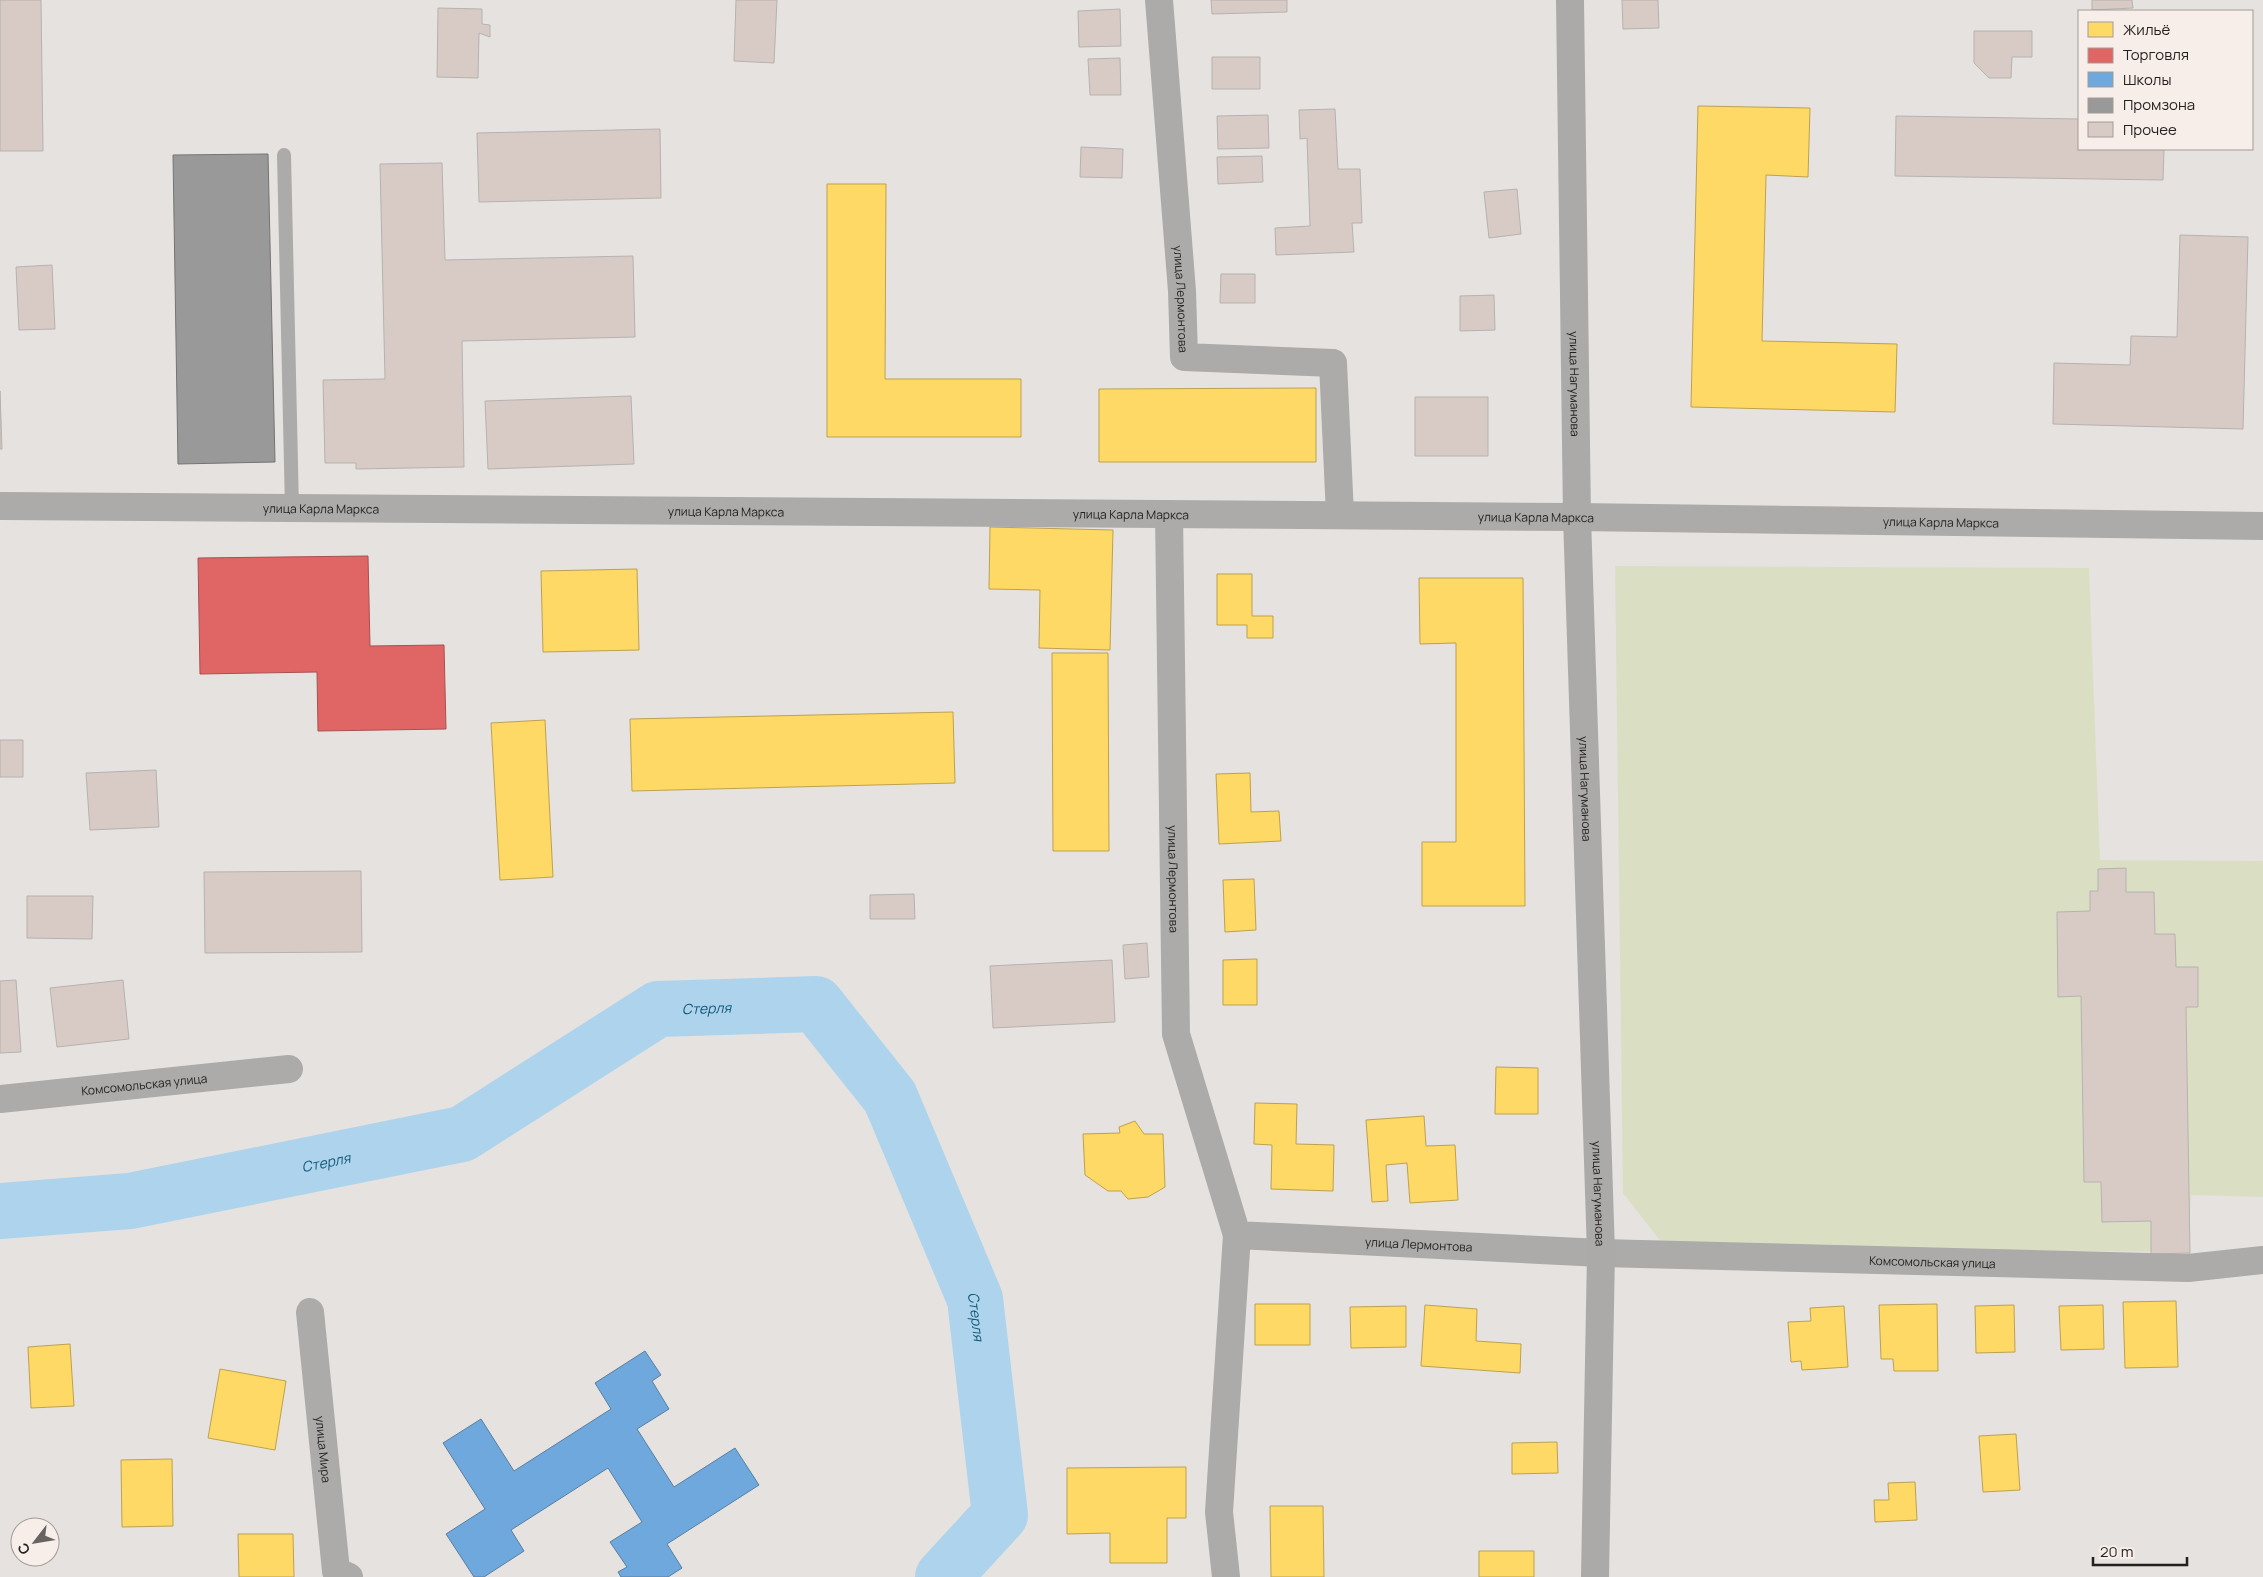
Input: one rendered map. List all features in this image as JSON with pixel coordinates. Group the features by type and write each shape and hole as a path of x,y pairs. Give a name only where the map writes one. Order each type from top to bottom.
{"main road":[{"name":"улица Нагуманова","path":"1570,0 1577,517 1601,1253 1595,1577"}],"street":[{"name":"улица Лермонтова","path":"1159,0 1182,291 1184,357 1333,363 1340,515"},
{"name":"улица Карла Маркса","path":"0,506 1577,517 2263,526"},
{"name":"улица Лермонтова","path":"1169,514 1176,1034 1237,1235 1219,1512 1226,1577"},
{"name":"Комсомольская улица","path":"0,1099 289,1069"},
{"name":"улица Лермонтова","path":"1237,1235 1601,1253"},
{"name":"Комсомольская улица","path":"1601,1253 2188,1268 2263,1260"},
{"name":"улица Мира","path":"310,1312 336,1571 349,1577"}],"lane":[{"path":"284,155 292,508"}],"green space":[{"path":"1615,566 2089,568 2100,860 2263,861 2263,1197 2191,1195 2188,1252 1665,1247 1623,1193"}],"building: Жильё":[{"path":"1698,106 1810,108 1808,177 1766,175 1762,341 1897,344 1895,412 1691,407"},
{"path":"827,184 886,184 885,379 1021,379 1021,437 827,437"},
{"path":"1316,388 1316,462 1099,462 1099,389"},
{"path":"990,527 1113,530 1110,650 1039,648 1040,590 989,589"},
{"path":"637,569 639,650 543,652 541,571"},
{"path":"1217,574 1252,574 1252,616 1273,616 1273,638 1247,638 1247,625 1217,625"},
{"path":"1419,578 1523,578 1525,906 1422,906 1422,842 1456,842 1456,643 1420,644"},
{"path":"1052,653 1108,653 1109,851 1053,851"},
{"path":"953,712 955,783 632,791 630,719"},
{"path":"545,720 553,877 500,880 491,723"},
{"path":"1250,773 1251,812 1279,811 1281,841 1219,844 1216,774"},
{"path":"1254,879 1256,930 1225,932 1223,880"},
{"path":"1257,959 1257,1005 1223,1005 1223,960"},
{"path":"1496,1067 1538,1068 1538,1114 1495,1114"},
{"path":"1255,1103 1297,1104 1296,1144 1334,1145 1333,1191 1271,1189 1272,1145 1254,1144"},
{"path":"1424,1116 1426,1146 1455,1145 1458,1200 1410,1203 1407,1163 1386,1165 1388,1201 1372,1202 1366,1120"},
{"path":"1135,1121 1144,1134 1163,1134 1165,1187 1148,1197 1128,1199 1121,1191 1108,1191 1085,1175 1083,1134 1120,1133 1119,1127"},
{"path":"2176,1301 2178,1367 2125,1368 2123,1302"},
{"path":"1255,1304 1310,1304 1310,1345 1255,1345"},
{"path":"1937,1304 1938,1371 1894,1371 1893,1359 1881,1359 1879,1305"},
{"path":"1425,1305 1477,1309 1476,1341 1521,1344 1520,1373 1421,1366"},
{"path":"2014,1305 2015,1352 1976,1353 1975,1306"},
{"path":"2103,1305 2104,1349 2061,1350 2059,1306"},
{"path":"1406,1306 1406,1347 1351,1348 1350,1307"},
{"path":"1844,1306 1848,1367 1802,1370 1801,1361 1791,1362 1788,1322 1811,1321 1810,1308"},
{"path":"70,1344 74,1406 31,1408 28,1347"},
{"path":"220,1369 286,1381 275,1450 208,1438"},
{"path":"2016,1434 2020,1490 1983,1492 1979,1436"},
{"path":"1557,1442 1558,1473 1512,1474 1512,1443"},
{"path":"172,1459 173,1526 122,1527 121,1460"},
{"path":"1186,1467 1186,1518 1167,1518 1167,1563 1110,1563 1110,1533 1067,1534 1067,1468"},
{"path":"1915,1482 1917,1520 1875,1522 1874,1500 1889,1500 1888,1483"},
{"path":"1270,1506 1323,1506 1324,1577 1271,1577"},
{"path":"238,1534 293,1534 294,1577 239,1577"},
{"path":"1479,1551 1534,1551 1534,1577 1479,1577"}],"building: Торговля":[{"path":"368,556 370,646 444,645 446,729 318,731 317,672 200,674 198,558"}],"building: Школы":[{"path":"645,1351 661,1375 652,1381 669,1409 637,1429 674,1487 735,1448 759,1485 667,1544 682,1568 668,1577 621,1577 618,1572 627,1567 610,1542 642,1522 608,1468 511,1530 524,1551 484,1577 474,1577 446,1534 485,1509 443,1443 481,1419 514,1471 611,1409 595,1383"}],"building: Промзона":[{"path":"268,154 275,462 178,464 173,155"}],"building: Прочее":[{"path":"0,0 41,0 43,151 0,151"},
{"path":"736,0 777,0 774,63 734,61"},
{"path":"1211,0 1287,0 1287,12 1212,14"},
{"path":"1622,0 1658,0 1659,28 1623,29"},
{"path":"2092,0 2132,0 2133,8 2092,10"},
{"path":"438,8 482,9 482,24 490,25 490,37 479,33 478,78 437,77"},
{"path":"1120,9 1121,46 1079,47 1078,11"},
{"path":"1974,31 2032,31 2032,57 2012,57 2011,78 1989,78 1974,63"},
{"path":"1212,57 1260,57 1260,89 1212,89"},
{"path":"1120,58 1121,95 1090,95 1088,59"},
{"path":"1335,109 1338,169 1360,169 1362,223 1352,223 1354,252 1276,255 1275,228 1310,226 1307,138 1300,139 1299,110"},
{"path":"1268,115 1269,148 1218,149 1217,116"},
{"path":"1896,116 2078,119 2078,150 2164,150 2163,180 1895,176"},
{"path":"660,129 661,198 479,202 477,133"},
{"path":"1081,147 1123,149 1122,178 1080,177"},
{"path":"1262,156 1263,182 1218,184 1217,157"},
{"path":"442,163 445,260 633,256 635,337 462,341 464,467 356,469 356,463 325,463 323,380 385,379 380,164"},
{"path":"1517,189 1521,234 1489,238 1484,192"},
{"path":"2180,235 2248,237 2243,429 2053,424 2054,363 2130,365 2131,336 2177,337"},
{"path":"52,265 55,329 19,330 16,267"},
{"path":"1221,274 1255,274 1255,303 1220,303"},
{"path":"1494,295 1495,330 1460,331 1460,296"},
{"path":"0,391 2,449 0,449"},
{"path":"631,396 634,464 488,469 485,401"},
{"path":"1415,397 1488,397 1488,456 1415,456"},
{"path":"0,740 23,740 23,777 0,777"},
{"path":"156,770 159,827 90,830 86,773"},
{"path":"2126,868 2126,892 2154,892 2155,934 2175,934 2176,967 2198,967 2198,1007 2186,1007 2190,1253 2151,1254 2151,1221 2102,1222 2101,1182 2084,1182 2081,996 2058,997 2057,912 2090,911 2090,891 2098,891 2098,869"},
{"path":"361,871 362,952 205,953 204,872"},
{"path":"914,894 915,919 870,919 870,895"},
{"path":"27,896 93,896 92,939 27,938"},
{"path":"1147,943 1149,977 1125,979 1123,945"},
{"path":"1112,960 1115,1022 993,1028 990,966"},
{"path":"16,980 21,1052 0,1053 0,981"},
{"path":"123,980 129,1039 57,1047 50,988"}],"waterway":[{"name":"Стерля","path":"0,1211 130,1201 462,1134 658,1009 816,1004 890,1097 975,1299 1000,1515 943,1577"}]}
